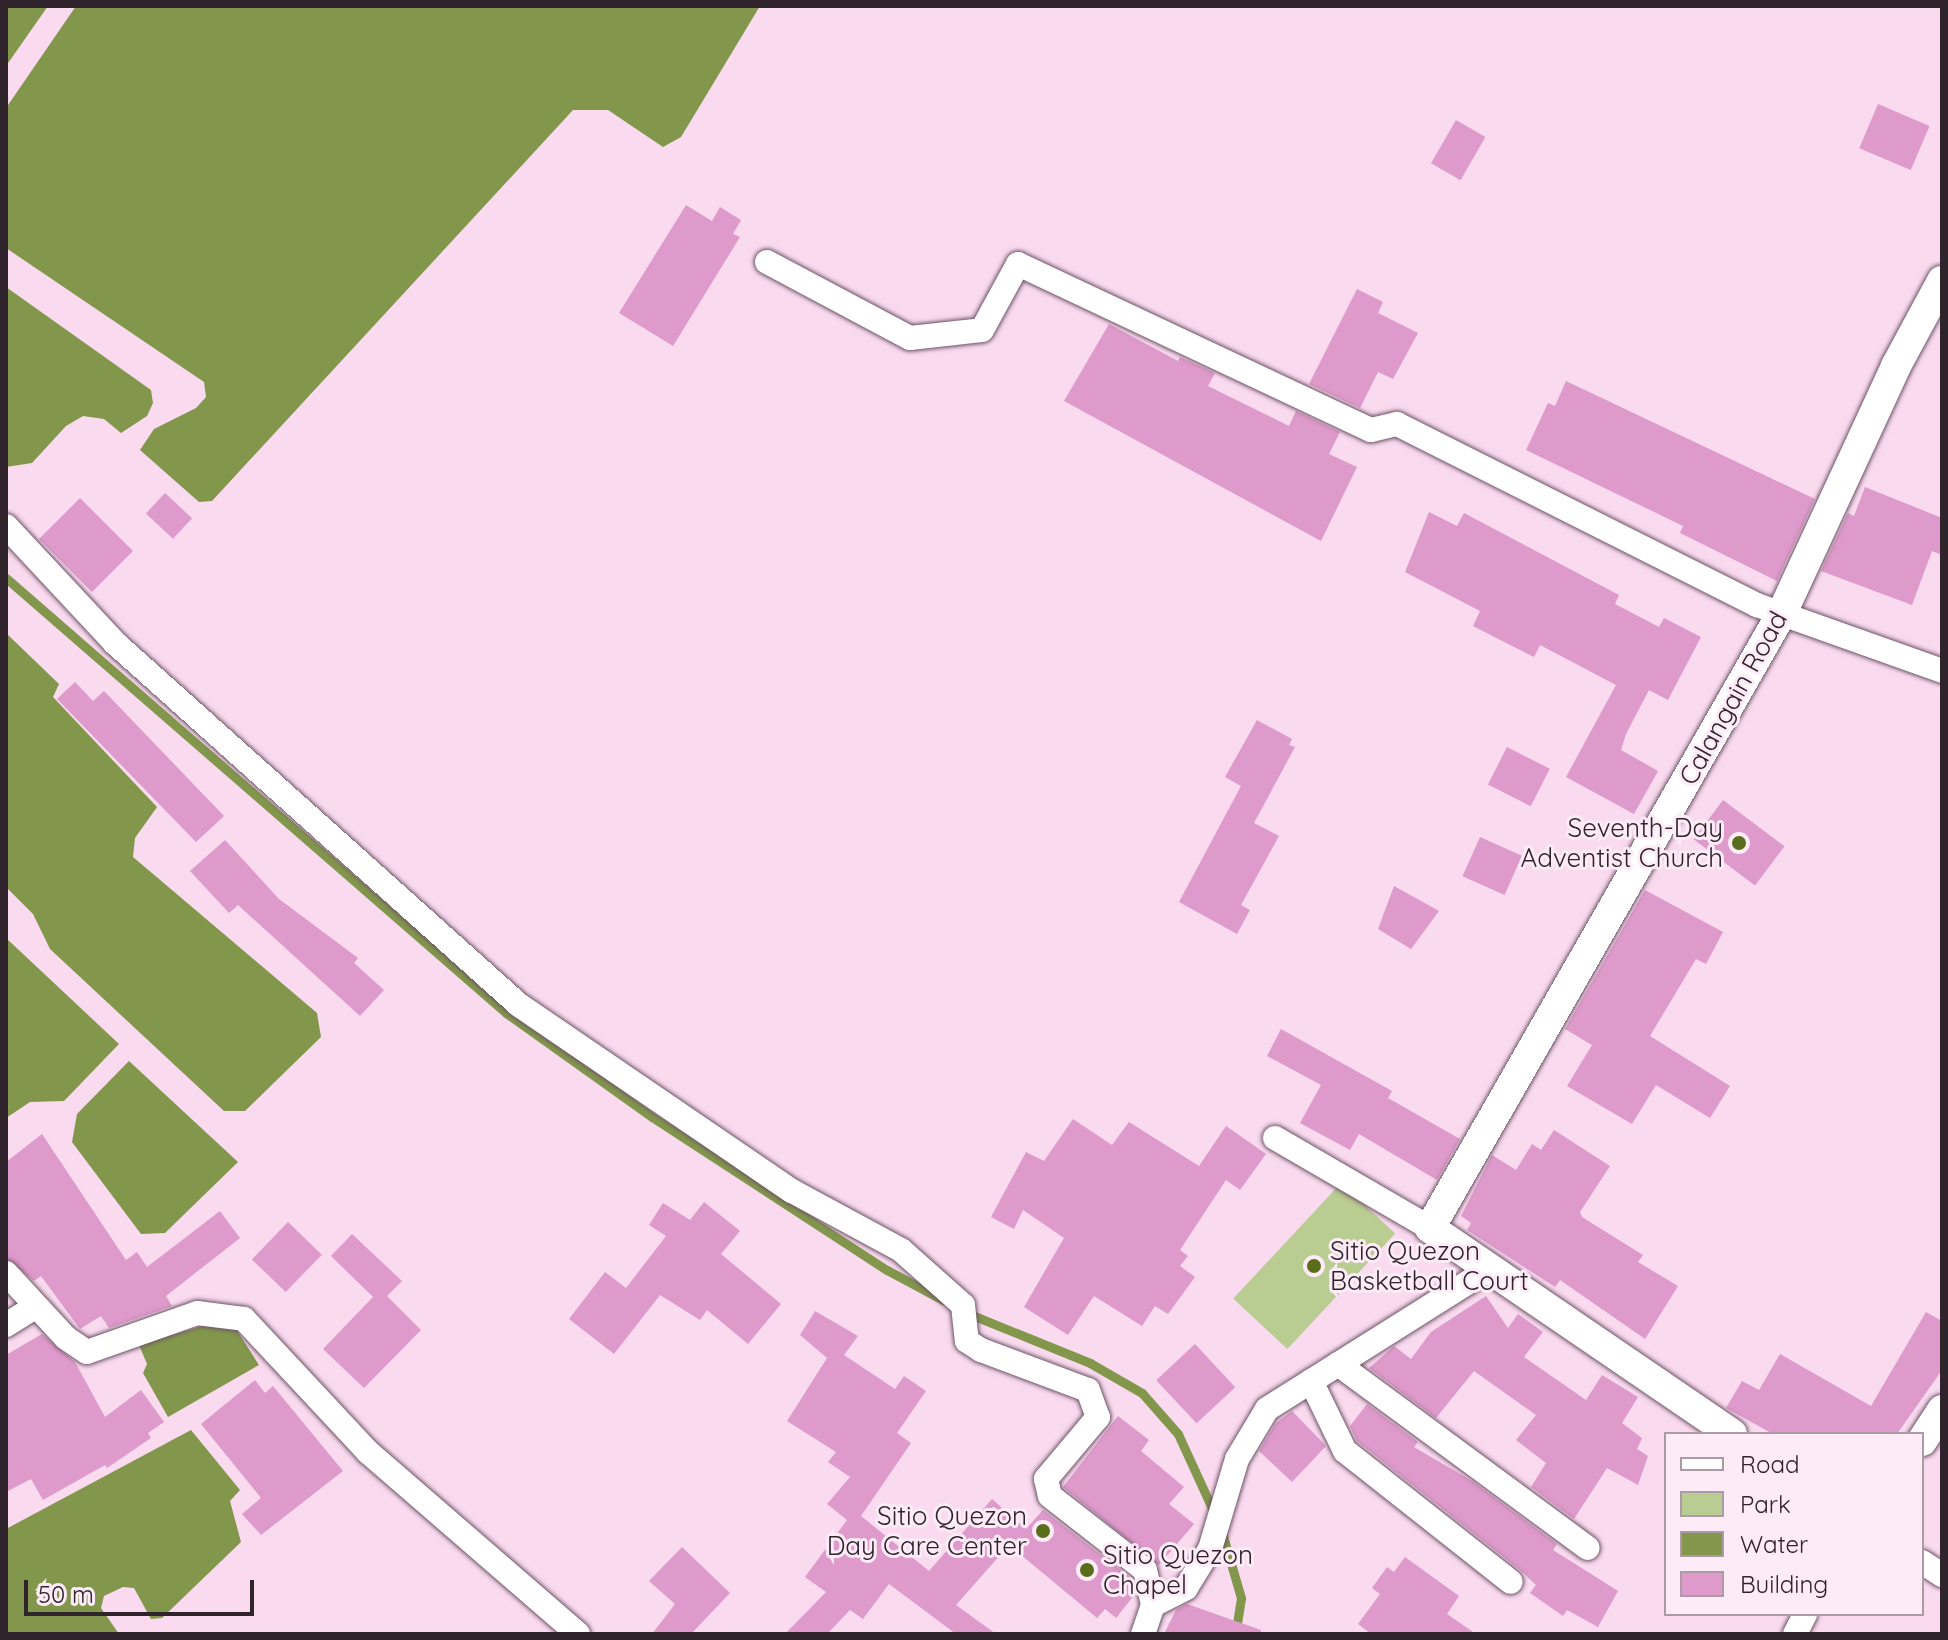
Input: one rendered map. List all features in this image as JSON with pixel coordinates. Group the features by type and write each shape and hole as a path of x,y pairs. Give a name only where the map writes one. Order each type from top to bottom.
{"street":[{"path":"767,262 910,338 982,330 1018,264 1371,430 1397,424 1782,613 1942,671"},
{"name":"Calangain Road","path":"1430,1228 1782,613 1896,366 1942,281"},
{"path":"6,526 115,643 519,1005 792,1191 901,1250 963,1305 967,1341 1042,1376 1088,1390 1098,1417 1046,1479 1050,1496 1145,1570 1153,1605 1143,1634"},
{"path":"1275,1138 1430,1228 1729,1432"},
{"path":"1153,1605 1186,1588 1210,1549 1250,1430 1267,1409 1489,1269"},
{"path":"6,1273 35,1307 87,1352 197,1313 244,1319 368,1452 578,1634"},
{"path":"6,1325 35,1307"},
{"path":"1338,1364 1588,1548"},
{"path":"1311,1381 1345,1451 1511,1582"},
{"path":"1924,1438 1942,1410"},
{"path":"1924,1563 1942,1575"},
{"path":"1795,1634 1804,1616"}],"green space":[{"name":"Sitio Quezon Basketball Court","path":"1341,1183 1395,1233 1287,1349 1233,1299"}],"water":[{"path":"6,6 48,6 6,66"},
{"path":"76,6 760,6 681,137 663,147 608,110 573,110 212,501 199,502 140,450 154,429 196,408 206,397 204,382 6,248 6,108"},
{"path":"6,287 151,390 153,403 147,416 121,433 104,419 83,416 66,426 32,463 6,467"},
{"path":"6,633 59,684 53,697 157,807 135,838 133,857 317,1013 321,1037 245,1111 224,1111 50,949 33,914 6,887"},
{"path":"6,938 119,1044 64,1101 30,1102 6,1118"},
{"path":"129,1061 238,1162 165,1233 141,1234 72,1142 77,1114"},
{"path":"202,1326 236,1329 259,1365 168,1417 143,1373 147,1364 139,1345"},
{"path":"191,1430 240,1490 230,1501 241,1542 162,1618 151,1619 134,1588 123,1587 104,1596 101,1608 119,1634 6,1634 6,1529"}],"building":[{"path":"1878,104 1930,126 1911,170 1859,148"},
{"path":"1456,120 1485,137 1460,180 1431,163"},
{"path":"686,205 712,221 720,207 741,220 733,234 740,237 673,346 619,313"},
{"path":"1357,289 1383,302 1378,313 1418,333 1393,379 1378,372 1360,408 1309,384"},
{"path":"1109,324 1178,361 1180,357 1215,373 1208,386 1289,426 1296,411 1340,432 1329,454 1357,467 1321,541 1064,401"},
{"path":"1566,381 1815,499 1777,581 1680,533 1683,526 1526,450 1548,403 1555,406"},
{"path":"1865,487 1942,518 1942,555 1932,551 1912,605 1821,571 1848,513 1854,516"},
{"path":"165,493 192,518 173,539 146,513"},
{"path":"80,498 133,551 92,592 39,539"},
{"path":"1429,512 1457,526 1464,513 1619,595 1615,604 1659,627 1664,618 1701,637 1668,700 1649,690 1626,734 1621,750 1658,771 1634,814 1566,777 1616,685 1540,645 1534,657 1473,626 1480,611 1405,572"},
{"path":"75,682 93,701 104,691 224,816 196,842 57,699"},
{"path":"1257,720 1292,739 1289,745 1295,747 1254,823 1279,836 1241,905 1250,910 1237,934 1179,902 1241,786 1225,777"},
{"path":"1507,747 1550,769 1531,806 1488,784"},
{"name":"Seventh-Day Adventist Church","path":"1723,800 1784,846 1755,885 1694,839"},
{"path":"1480,837 1522,856 1505,895 1463,876"},
{"path":"225,840 279,899 358,958 354,963 384,990 360,1016 238,905 229,913 190,871"},
{"path":"1394,886 1439,911 1411,949 1378,929"},
{"path":"1645,890 1723,932 1706,964 1696,959 1650,1036 1730,1086 1710,1118 1656,1085 1632,1124 1567,1086 1592,1045 1565,1029"},
{"path":"1281,1029 1392,1091 1388,1098 1460,1139 1437,1180 1359,1134 1350,1150 1300,1123 1321,1085 1267,1056"},
{"path":"1073,1119 1112,1145 1129,1122 1199,1166 1226,1126 1266,1154 1240,1190 1226,1180 1180,1250 1188,1256 1180,1266 1195,1277 1168,1314 1155,1306 1142,1326 1094,1296 1068,1335 1024,1307 1064,1238 1023,1210 1014,1229 991,1217 1026,1152 1044,1161"},
{"path":"1554,1130 1610,1166 1580,1212 1582,1217 1643,1255 1638,1262 1678,1286 1645,1339 1560,1280 1555,1287 1467,1230 1471,1223 1461,1216 1492,1155 1516,1170 1532,1144 1541,1150"},
{"path":"42,1134 126,1260 137,1252 147,1267 220,1211 240,1238 166,1296 172,1306 109,1328 101,1316 80,1329 41,1276 34,1281 6,1258 6,1162"},
{"path":"704,1202 740,1231 721,1254 781,1304 748,1344 707,1310 700,1320 660,1295 614,1354 569,1319 605,1272 626,1288 666,1236 649,1225 663,1203 690,1220"},
{"path":"288,1222 322,1255 286,1292 252,1259"},
{"path":"352,1234 402,1281 387,1296 421,1330 364,1388 323,1349 373,1297 331,1256"},
{"path":"1486,1296 1508,1328 1518,1314 1543,1332 1524,1357 1586,1400 1602,1375 1638,1397 1622,1423 1642,1438 1637,1449 1648,1456 1638,1485 1607,1468 1574,1519 1531,1487 1546,1463 1516,1440 1536,1415 1474,1371 1436,1418 1369,1368 1394,1346 1411,1359 1431,1332"},
{"path":"815,1311 858,1336 844,1355 895,1389 904,1376 926,1391 897,1433 911,1443 861,1516 929,1571 992,1499 1026,1529 1043,1510 1132,1579 1135,1594 1116,1618 1105,1609 1097,1618 1009,1545 956,1605 996,1634 956,1634 889,1584 863,1619 850,1610 827,1634 785,1634 826,1592 805,1577 847,1520 827,1504 850,1477 828,1462 836,1452 787,1421 827,1358 800,1335"},
{"path":"1926,1312 1942,1321 1942,1370 1898,1432 1769,1432 1726,1408 1742,1381 1759,1390 1780,1354 1871,1406"},
{"path":"42,1334 75,1362 105,1417 141,1390 164,1422 148,1433 151,1438 107,1468 105,1465 43,1500 31,1479 6,1492 6,1355"},
{"path":"1195,1344 1235,1387 1196,1423 1156,1380"},
{"path":"255,1380 265,1393 273,1386 343,1471 261,1535 242,1514 261,1498 201,1424"},
{"path":"1367,1404 1418,1442 1414,1447 1472,1481 1557,1544 1553,1550 1618,1591 1598,1627 1567,1610 1563,1616 1530,1593 1536,1585 1520,1570 1357,1441 1350,1426"},
{"path":"1292,1411 1326,1446 1292,1482 1259,1451 1276,1423"},
{"path":"1118,1416 1149,1440 1141,1451 1184,1487 1169,1504 1194,1524 1159,1565 1063,1487"},
{"path":"682,1547 730,1593 691,1634 652,1634 675,1604 649,1581"},
{"path":"1405,1557 1459,1596 1447,1614 1476,1634 1371,1634 1358,1624 1380,1594 1372,1588 1387,1567 1394,1572"},
{"path":"1187,1604 1261,1630 1261,1634 1164,1634 1176,1610"}],"waterway":[{"path":"6,578 506,1013 652,1117 887,1270 943,1300"},
{"path":"967,1313 1090,1363 1142,1393 1178,1434 1215,1515"},
{"path":"1221,1529 1241,1598 1235,1634"}],"place":[{"name":"Seventh-Day Adventist Church","path":"1739,843"},
{"name":"Sitio Quezon Basketball Court","path":"1314,1266"},
{"name":"Sitio Quezon Day Care Center","path":"1043,1531"},
{"name":"Sitio Quezon Chapel","path":"1087,1570"}]}
